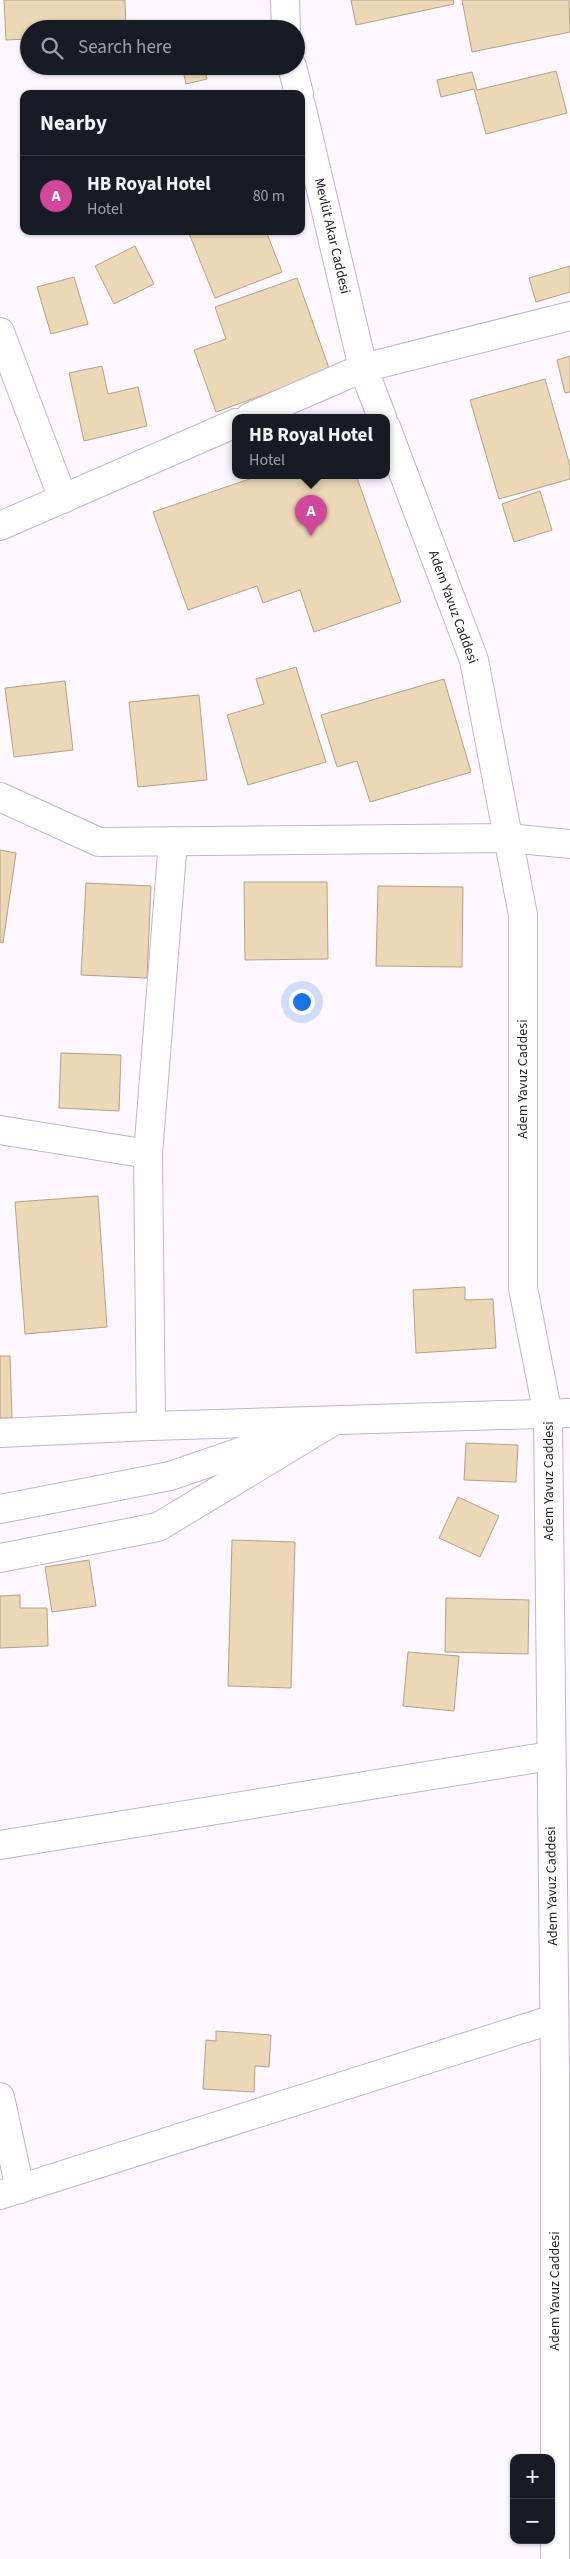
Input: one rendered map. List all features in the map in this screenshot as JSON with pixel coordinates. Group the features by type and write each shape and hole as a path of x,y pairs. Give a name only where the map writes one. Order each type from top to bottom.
{"street":[{"path":"285,0 286,20"},
{"path":"294,75 298,90"},
{"name":"Mevlüt Akar Caddesi","path":"305,122 363,368"},
{"path":"257,414 363,368 570,316"},
{"path":"0,332 63,499"},
{"path":"363,368 381,414"},
{"path":"0,526 232,425"},
{"name":"Adem Yavuz Caddesi","path":"390,438 474,660 523,915 523,1288 559,1414 550,1756 562,2387 555,2559"},
{"path":"0,797 99,842 508,838 570,844"},
{"path":"151,1426 148,1154 173,841"},
{"path":"0,1130 148,1154"},
{"path":"0,1433 151,1426 559,1414"},
{"path":"0,1509 170,1476 333,1421"},
{"path":"0,1558 158,1527 333,1421"},
{"path":"0,1845 550,1756"},
{"path":"0,2096 10,2192 554,2019"}],"building":[{"path":"4,0 125,0 126,20 20,20 20,39 6,40"},
{"path":"351,0 453,0 454,4 356,25"},
{"path":"462,0 569,0 570,32 472,52"},
{"path":"556,71 567,113 486,134 474,89 441,97 437,80 472,72 477,90"},
{"path":"184,75 206,75 207,79 186,84"},
{"path":"190,235 268,235 282,272 215,298"},
{"path":"135,246 154,284 114,304 95,266"},
{"path":"570,266 570,292 536,302 529,278"},
{"path":"74,277 88,324 51,334 37,287"},
{"path":"297,278 330,371 216,412 194,350 226,339 215,307"},
{"path":"570,356 570,392 565,393 557,360"},
{"path":"102,366 108,394 138,387 147,426 84,441 69,373"},
{"path":"545,379 570,466 570,479 499,499 470,400"},
{"path":"249,479 357,479 401,602 314,632 300,590 263,603 257,586 188,610 153,512"},
{"path":"540,491 552,530 514,542 502,504"},
{"path":"296,667 326,762 248,785 227,715 264,704 256,679"},
{"path":"444,679 471,772 370,802 357,761 337,767 321,715"},
{"path":"65,681 73,750 14,757 5,688"},
{"path":"199,695 207,780 138,787 129,702"},
{"path":"0,850 16,853 3,943 0,942"},
{"path":"244,882 327,882 328,959 245,960"},
{"path":"86,883 151,886 147,978 81,975"},
{"path":"378,886 463,887 462,967 376,966"},
{"path":"61,1053 121,1055 119,1111 59,1108"},
{"path":"98,1196 107,1327 25,1334 15,1202"},
{"path":"465,1287 465,1300 493,1299 496,1348 416,1353 413,1290"},
{"path":"0,1356 10,1356 12,1418 0,1418"},
{"path":"466,1443 518,1445 516,1482 464,1480"},
{"path":"458,1497 499,1516 480,1557 439,1538"},
{"path":"232,1540 295,1542 291,1688 228,1686"},
{"path":"89,1560 96,1606 52,1612 45,1567"},
{"path":"20,1595 20,1608 47,1608 48,1646 0,1648 0,1596"},
{"path":"446,1598 529,1600 528,1654 445,1652"},
{"path":"408,1652 459,1656 454,1711 403,1706"},
{"path":"216,2031 271,2035 269,2067 255,2066 254,2092 203,2089 206,2040 216,2041"}],"place":[{"name":"HB Royal Hotel","path":"311,536"}]}
